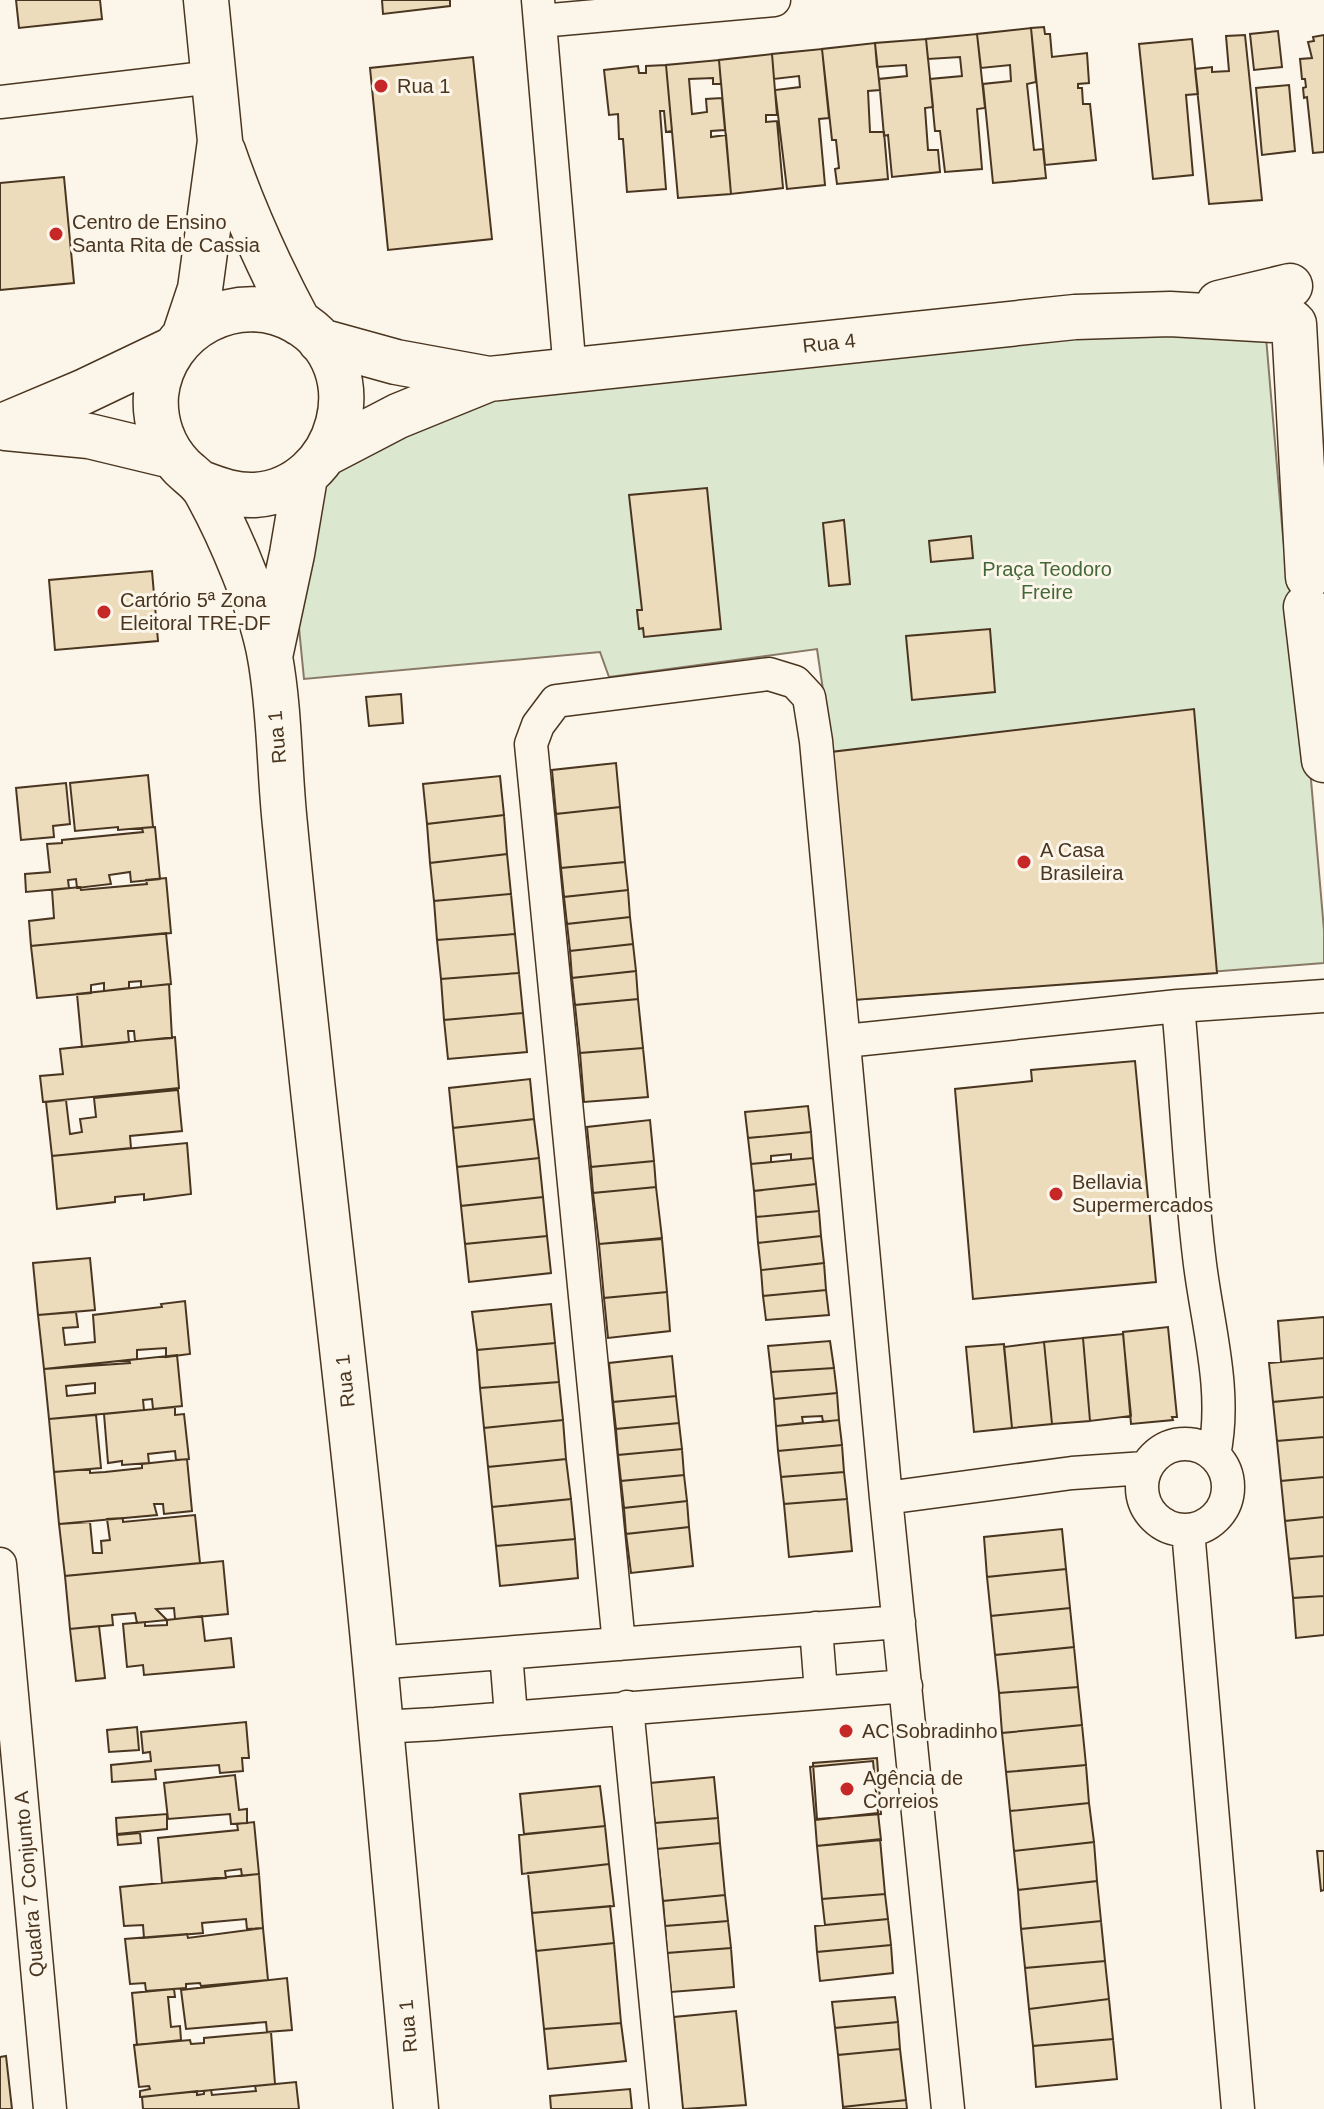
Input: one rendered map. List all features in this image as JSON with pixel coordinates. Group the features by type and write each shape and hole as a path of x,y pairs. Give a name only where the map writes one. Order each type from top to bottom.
{"street":[{"path":"206,0 220,141 241,204 263,256 310,332 336,367 343,396 340,426 316,465 270,654"},
{"path":"570,371 539,10 774,0"},
{"path":"0,102 213,77"},
{"path":"220,141 200,289 178,342 159,375 155,403 159,431 186,469 238,561 270,654"},
{"path":"1305,307 1324,760"},
{"name":"Rua 4","path":"489,379 1075,317 1305,307"},
{"path":"0,427 83,392 178,342 211,317 240,309 271,311 310,332 396,362 489,379"},
{"path":"0,427 89,436 186,469 227,493 253,495 280,490 398,416 489,379"},
{"name":"Rua 1","path":"270,654 286,841 375,1663 416,2109"},
{"path":"619,1644 531,744 538,725 556,701 769,674 795,682 809,697 816,741 886,1498 948,2109"},
{"path":"845,1041 1178,1006 1324,996"},
{"path":"1178,1006 1199,1255 1217,1378 1220,1428 1214,1455"},
{"path":"1177,1445 1201,1446 1214,1455 1224,1468 1228,1488 1223,1508 1208,1523 1188,1530 1170,1528 1155,1518 1144,1503 1141,1485 1145,1468 1155,1455 1177,1445"},
{"path":"886,1498 1072,1473 1145,1468"},
{"path":"1188,1530 1238,2109"},
{"name":"Quadra 7 Conjunto A","path":"0,1564 50,2109"},
{"path":"375,1663 899,1622"},
{"path":"816,1628 821,1692"},
{"path":"506,1653 511,1716"},
{"path":"380,1727 906,1686"},
{"path":"627,1707 666,2109"}],"green space":[{"name":"Praça Teodoro Freire","path":"1157,329 1266,337 1283,537 1304,699 1324,930 1324,963 853,1000 828,724 817,649 609,677 600,652 304,679 295,587 301,539 334,466 475,388"}],"building":[{"path":"16,0 100,0 102,19 19,28"},
{"path":"382,0 450,0 450,6 383,14"},
{"path":"1044,27 1045,34 1050,34 1052,57 1087,53 1089,83 1078,84 1078,88 1082,88 1083,104 1090,104 1096,160 1045,165 1031,28"},
{"path":"1031,28 1036,82 1027,84 1034,150 1043,149 1046,178 993,183 983,84 1011,81 1010,65 981,68 977,34"},
{"path":"1278,31 1282,67 1254,70 1250,34"},
{"path":"977,34 985,108 977,109 982,169 945,172 940,131 935,131 930,79 962,76 960,57 928,59 926,39"},
{"path":"1245,35 1262,200 1209,204 1195,69 1212,67 1212,72 1229,71 1226,36"},
{"path":"1324,35 1324,152 1313,153 1300,59 1312,58 1308,42 1314,41 1313,37"},
{"path":"926,39 933,107 925,108 928,150 938,150 940,172 892,177 888,135 884,136 879,79 907,76 906,65 877,67 875,43"},
{"path":"1192,39 1198,94 1186,95 1193,175 1153,179 1139,44"},
{"path":"875,43 880,90 868,91 870,132 884,132 888,179 837,184 836,140 832,140 822,49"},
{"path":"822,49 829,118 819,119 825,185 787,189 775,90 800,87 799,76 774,79 772,54"},
{"path":"772,54 777,115 766,115 766,122 777,121 783,188 731,194 719,60"},
{"path":"473,57 492,239 388,250 370,68"},
{"path":"719,60 721,84 713,84 713,78 689,79 692,114 707,112 706,99 722,98 725,130 711,131 711,137 726,135 731,194 678,198 666,65"},
{"path":"666,65 672,131 666,132 664,111 660,111 666,189 627,192 623,139 619,139 618,114 609,115 604,70 638,66 639,73 646,73 646,66"},
{"path":"1289,85 1295,151 1262,155 1256,88"},
{"path":"64,177 74,283 0,290 0,183"},
{"path":"707,488 721,629 644,637 643,628 639,629 637,610 642,610 629,495"},
{"path":"844,520 850,584 829,586 823,523"},
{"path":"971,536 973,558 931,562 929,541"},
{"name":"Cartório 5ª Zona Eleitoral TRE-DF","path":"152,571 158,641 55,650 49,580"},
{"path":"990,629 995,692 912,700 906,636"},
{"path":"401,694 403,723 369,726 366,697"},
{"name":"A Casa Brasileira","path":"1194,709 1217,973 853,1000 831,752"},
{"path":"616,763 620,807 556,814 552,770"},
{"path":"148,775 153,827 75,831 70,783"},
{"path":"500,776 504,815 427,824 423,784"},
{"path":"66,783 70,824 53,826 54,837 21,840 16,788"},
{"path":"620,807 625,862 561,868 556,814"},
{"path":"504,815 507,854 430,863 427,824"},
{"path":"155,827 160,879 131,882 130,872 109,875 111,884 77,888 76,879 68,880 69,888 26,892 25,874 50,872 47,844 143,832 142,828"},
{"path":"507,854 511,894 434,901 430,863"},
{"path":"625,862 628,890 564,897 561,868"},
{"path":"166,878 171,933 31,946 29,921 54,918 52,890 147,884 146,880"},
{"path":"628,890 630,917 567,924 564,897"},
{"path":"511,894 515,934 437,940 434,901"},
{"path":"630,917 633,944 570,951 567,924"},
{"path":"166,933 171,984 141,987 141,981 129,982 129,988 104,991 104,983 91,985 91,993 37,998 31,946"},
{"path":"515,934 519,973 441,979 437,940"},
{"path":"633,944 636,971 572,978 570,951"},
{"path":"636,971 638,999 575,1005 572,978"},
{"path":"519,973 523,1013 444,1020 441,979"},
{"path":"169,984 172,1038 135,1041 134,1031 128,1031 129,1042 82,1047 77,994"},
{"path":"638,999 643,1048 580,1053 575,1005"},
{"path":"523,1013 527,1052 448,1059 444,1020"},
{"path":"175,1037 179,1088 43,1102 40,1076 63,1074 60,1049"},
{"path":"643,1048 648,1097 584,1102 580,1053"},
{"name":"Bellavia Supermercados","path":"1135,1061 1156,1282 973,1299 955,1089 1032,1081 1031,1070"},
{"path":"530,1079 534,1119 453,1128 449,1088"},
{"path":"178,1090 182,1131 130,1136 131,1148 52,1156 46,1102 66,1100 70,1134 82,1132 80,1119 96,1117 94,1098"},
{"path":"808,1106 811,1132 748,1138 745,1112"},
{"path":"534,1119 539,1158 457,1167 453,1128"},
{"path":"650,1120 654,1161 591,1167 587,1127"},
{"path":"811,1132 813,1158 791,1160 791,1154 771,1156 771,1162 751,1164 748,1138"},
{"path":"187,1143 191,1194 144,1200 144,1194 115,1197 115,1202 57,1209 52,1156"},
{"path":"539,1158 543,1197 461,1206 457,1167"},
{"path":"813,1158 816,1184 754,1191 751,1164"},
{"path":"654,1161 656,1187 593,1193 591,1167"},
{"path":"816,1184 819,1211 756,1217 754,1191"},
{"path":"656,1187 662,1238 599,1244 593,1193"},
{"path":"543,1197 547,1236 465,1244 461,1206"},
{"path":"819,1211 821,1236 758,1243 756,1217"},
{"path":"547,1236 551,1273 469,1282 465,1244"},
{"path":"821,1236 824,1263 761,1270 758,1243"},
{"path":"662,1239 667,1292 604,1298 599,1244"},
{"path":"90,1258 95,1310 38,1315 33,1263"},
{"path":"824,1263 826,1290 763,1296 761,1270"},
{"path":"826,1290 829,1315 766,1320 763,1296"},
{"path":"667,1292 670,1331 608,1338 604,1298"},
{"path":"185,1301 190,1354 166,1357 166,1348 137,1350 137,1359 44,1369 38,1315 76,1312 78,1327 63,1328 65,1345 95,1342 93,1315 162,1307 161,1304"},
{"path":"551,1304 555,1343 477,1350 472,1312"},
{"path":"1324,1317 1324,1358 1281,1362 1278,1321"},
{"path":"1168,1327 1177,1417 1131,1424 1123,1332"},
{"path":"1123,1334 1131,1416 1090,1421 1083,1338"},
{"path":"1083,1338 1090,1421 1052,1424 1044,1342"},
{"path":"830,1341 834,1368 771,1372 768,1346"},
{"path":"1044,1342 1052,1424 1012,1428 1004,1347"},
{"path":"555,1343 559,1382 480,1388 477,1350"},
{"path":"1004,1344 1012,1428 974,1432 966,1347"},
{"path":"177,1355 182,1406 153,1409 152,1399 143,1400 144,1410 49,1419 44,1369 130,1363 129,1360","holes":["95,1383 95,1393 67,1396 66,1386"]},
{"path":"672,1356 676,1396 613,1402 609,1363"},
{"path":"1324,1358 1324,1397 1273,1402 1269,1363"},
{"path":"834,1368 837,1393 774,1399 771,1372"},
{"path":"559,1382 563,1420 484,1428 480,1388"},
{"path":"837,1393 839,1420 823,1422 822,1416 802,1417 803,1423 776,1426 774,1399"},
{"path":"676,1396 679,1423 616,1429 613,1402"},
{"path":"1324,1397 1324,1437 1277,1441 1273,1402"},
{"path":"175,1407 175,1415 184,1414 189,1459 176,1460 175,1451 148,1454 149,1463 108,1463 104,1414"},
{"path":"96,1415 101,1468 54,1472 49,1419"},
{"path":"563,1420 566,1459 488,1467 484,1428"},
{"path":"839,1420 842,1445 778,1451 776,1426"},
{"path":"679,1423 682,1449 618,1455 616,1429"},
{"path":"1324,1437 1324,1477 1281,1481 1277,1441"},
{"path":"842,1445 844,1472 781,1477 778,1451"},
{"path":"682,1449 684,1475 621,1481 618,1455"},
{"path":"187,1459 192,1511 164,1514 163,1504 154,1504 157,1515 59,1524 54,1472 90,1469 90,1473 105,1472"},
{"path":"566,1459 571,1499 492,1507 488,1467"},
{"path":"844,1472 847,1499 784,1504 781,1477"},
{"path":"684,1475 687,1501 624,1508 621,1481"},
{"path":"1324,1477 1324,1517 1285,1521 1281,1481"},
{"path":"571,1499 575,1539 496,1546 492,1507"},
{"path":"847,1499 852,1551 789,1557 784,1504"},
{"path":"687,1501 689,1527 626,1534 624,1508"},
{"path":"195,1515 200,1563 65,1576 59,1524 90,1522 93,1553 102,1553 101,1541 110,1540 107,1519 123,1518 123,1522"},
{"path":"1324,1517 1324,1556 1289,1559 1285,1521"},
{"path":"689,1527 693,1566 631,1573 626,1534"},
{"path":"1062,1529 1066,1569 987,1577 984,1537"},
{"path":"575,1539 578,1578 500,1586 496,1546"},
{"path":"1324,1556 1324,1596 1293,1598 1289,1559"},
{"path":"223,1561 228,1614 175,1619 174,1608 156,1609 167,1620 137,1623 135,1613 112,1615 113,1625 70,1629 65,1576"},
{"path":"1066,1569 1070,1608 991,1616 987,1577"},
{"path":"1324,1596 1324,1635 1296,1638 1293,1598"},
{"path":"1070,1608 1074,1647 995,1655 991,1616"},
{"path":"202,1616 205,1641 231,1638 234,1667 144,1675 143,1665 127,1667 123,1624 145,1622 145,1626 167,1625 167,1620"},
{"path":"99,1626 105,1678 76,1681 70,1629"},
{"path":"1074,1647 1078,1687 999,1693 995,1655"},
{"path":"1078,1687 1082,1725 1002,1733 999,1693"},
{"path":"246,1722 249,1758 242,1758 243,1771 220,1773 219,1765 155,1770 156,1779 112,1782 111,1765 151,1761 150,1752 143,1753 141,1732"},
{"path":"1082,1725 1086,1765 1006,1772 1002,1733"},
{"path":"137,1727 139,1750 109,1752 107,1730"},
{"name":"Agência de Correios","path":"877,1758 881,1814 817,1819 813,1763"},
{"name":"Agência de Correios","path":"873,1761 878,1813 815,1820 810,1767"},
{"path":"1086,1765 1089,1803 1010,1811 1006,1772"},
{"path":"235,1775 239,1810 247,1809 247,1823 231,1824 230,1814 168,1819 164,1783"},
{"path":"714,1777 718,1818 655,1823 650,1783"},
{"path":"600,1786 605,1826 524,1834 520,1794"},
{"path":"1089,1803 1094,1842 1014,1851 1010,1811"},
{"path":"878,1813 881,1840 817,1846 815,1820"},
{"path":"167,1814 167,1829 117,1834 116,1818"},
{"path":"718,1818 720,1843 657,1849 655,1823"},
{"path":"254,1822 259,1874 242,1876 241,1869 225,1871 226,1878 162,1883 158,1838 238,1830 237,1824"},
{"path":"605,1826 609,1864 522,1874 519,1835"},
{"path":"140,1833 141,1843 118,1845 117,1835"},
{"path":"880,1839 885,1894 822,1899 817,1846"},
{"path":"1094,1842 1097,1881 1018,1890 1014,1851"},
{"path":"720,1843 725,1895 663,1901 657,1849"},
{"path":"1317,1851 1324,1851 1324,1890 1321,1891"},
{"path":"609,1864 614,1906 532,1913 528,1873"},
{"path":"259,1874 263,1928 247,1929 246,1919 202,1923 203,1933 144,1938 143,1925 124,1926 120,1887"},
{"path":"1097,1881 1101,1921 1021,1929 1018,1890"},
{"path":"885,1894 888,1919 825,1925 822,1899"},
{"path":"725,1895 728,1921 665,1926 663,1901"},
{"path":"610,1906 614,1943 536,1951 532,1913"},
{"path":"888,1919 891,1945 817,1952 815,1926"},
{"path":"728,1921 731,1948 667,1953 665,1926"},
{"path":"1101,1921 1105,1961 1025,1968 1021,1929"},
{"path":"263,1928 268,1980 201,1986 200,1983 186,1984 186,1988 146,1991 145,1983 130,1984 125,1939 187,1934 188,1938"},
{"path":"614,1943 621,2023 544,2029 536,1951"},
{"path":"891,1945 893,1973 820,1981 817,1952"},
{"path":"731,1948 734,1987 671,1992 667,1953"},
{"path":"1105,1961 1109,1999 1029,2009 1025,1968"},
{"path":"287,1978 292,2030 267,2032 266,2022 186,2029 181,1990"},
{"path":"174,1989 175,1997 168,1997 171,2027 180,2026 181,2040 137,2045 132,1993"},
{"path":"895,1997 898,2022 835,2028 832,2002"},
{"path":"1109,1999 1113,2039 1033,2046 1029,2009"},
{"path":"736,2011 746,2105 683,2109 674,2017"},
{"path":"898,2022 900,2049 838,2055 835,2028"},
{"path":"621,2023 626,2061 548,2069 544,2029"},
{"path":"271,2032 275,2084 140,2097 140,2091 150,2089 149,2086 139,2087 134,2045 190,2040 191,2044 204,2043 204,2038"},
{"path":"1113,2039 1117,2079 1036,2087 1033,2046"},
{"path":"900,2049 906,2100 843,2107 838,2055"},
{"path":"6,2056 12,2109 0,2109 0,2057"},
{"path":"296,2082 299,2109 143,2109 142,2097 197,2091 197,2095 211,2090 212,2095 256,2091 255,2086"},
{"path":"630,2089 632,2109 551,2109 550,2096"},
{"path":"906,2100 907,2109 843,2109 843,2107"}],"place":[{"name":"Rua 1","path":"381,86"},
{"name":"Centro de Ensino Santa Rita de Cassia","path":"56,234"},
{"name":"Cartório 5ª Zona Eleitoral TRE-DF","path":"104,612"},
{"name":"A Casa Brasileira","path":"1024,862"},
{"name":"Bellavia Supermercados","path":"1056,1194"},
{"name":"AC Sobradinho","path":"846,1731"},
{"name":"Agência de Correios","path":"847,1789"}]}
